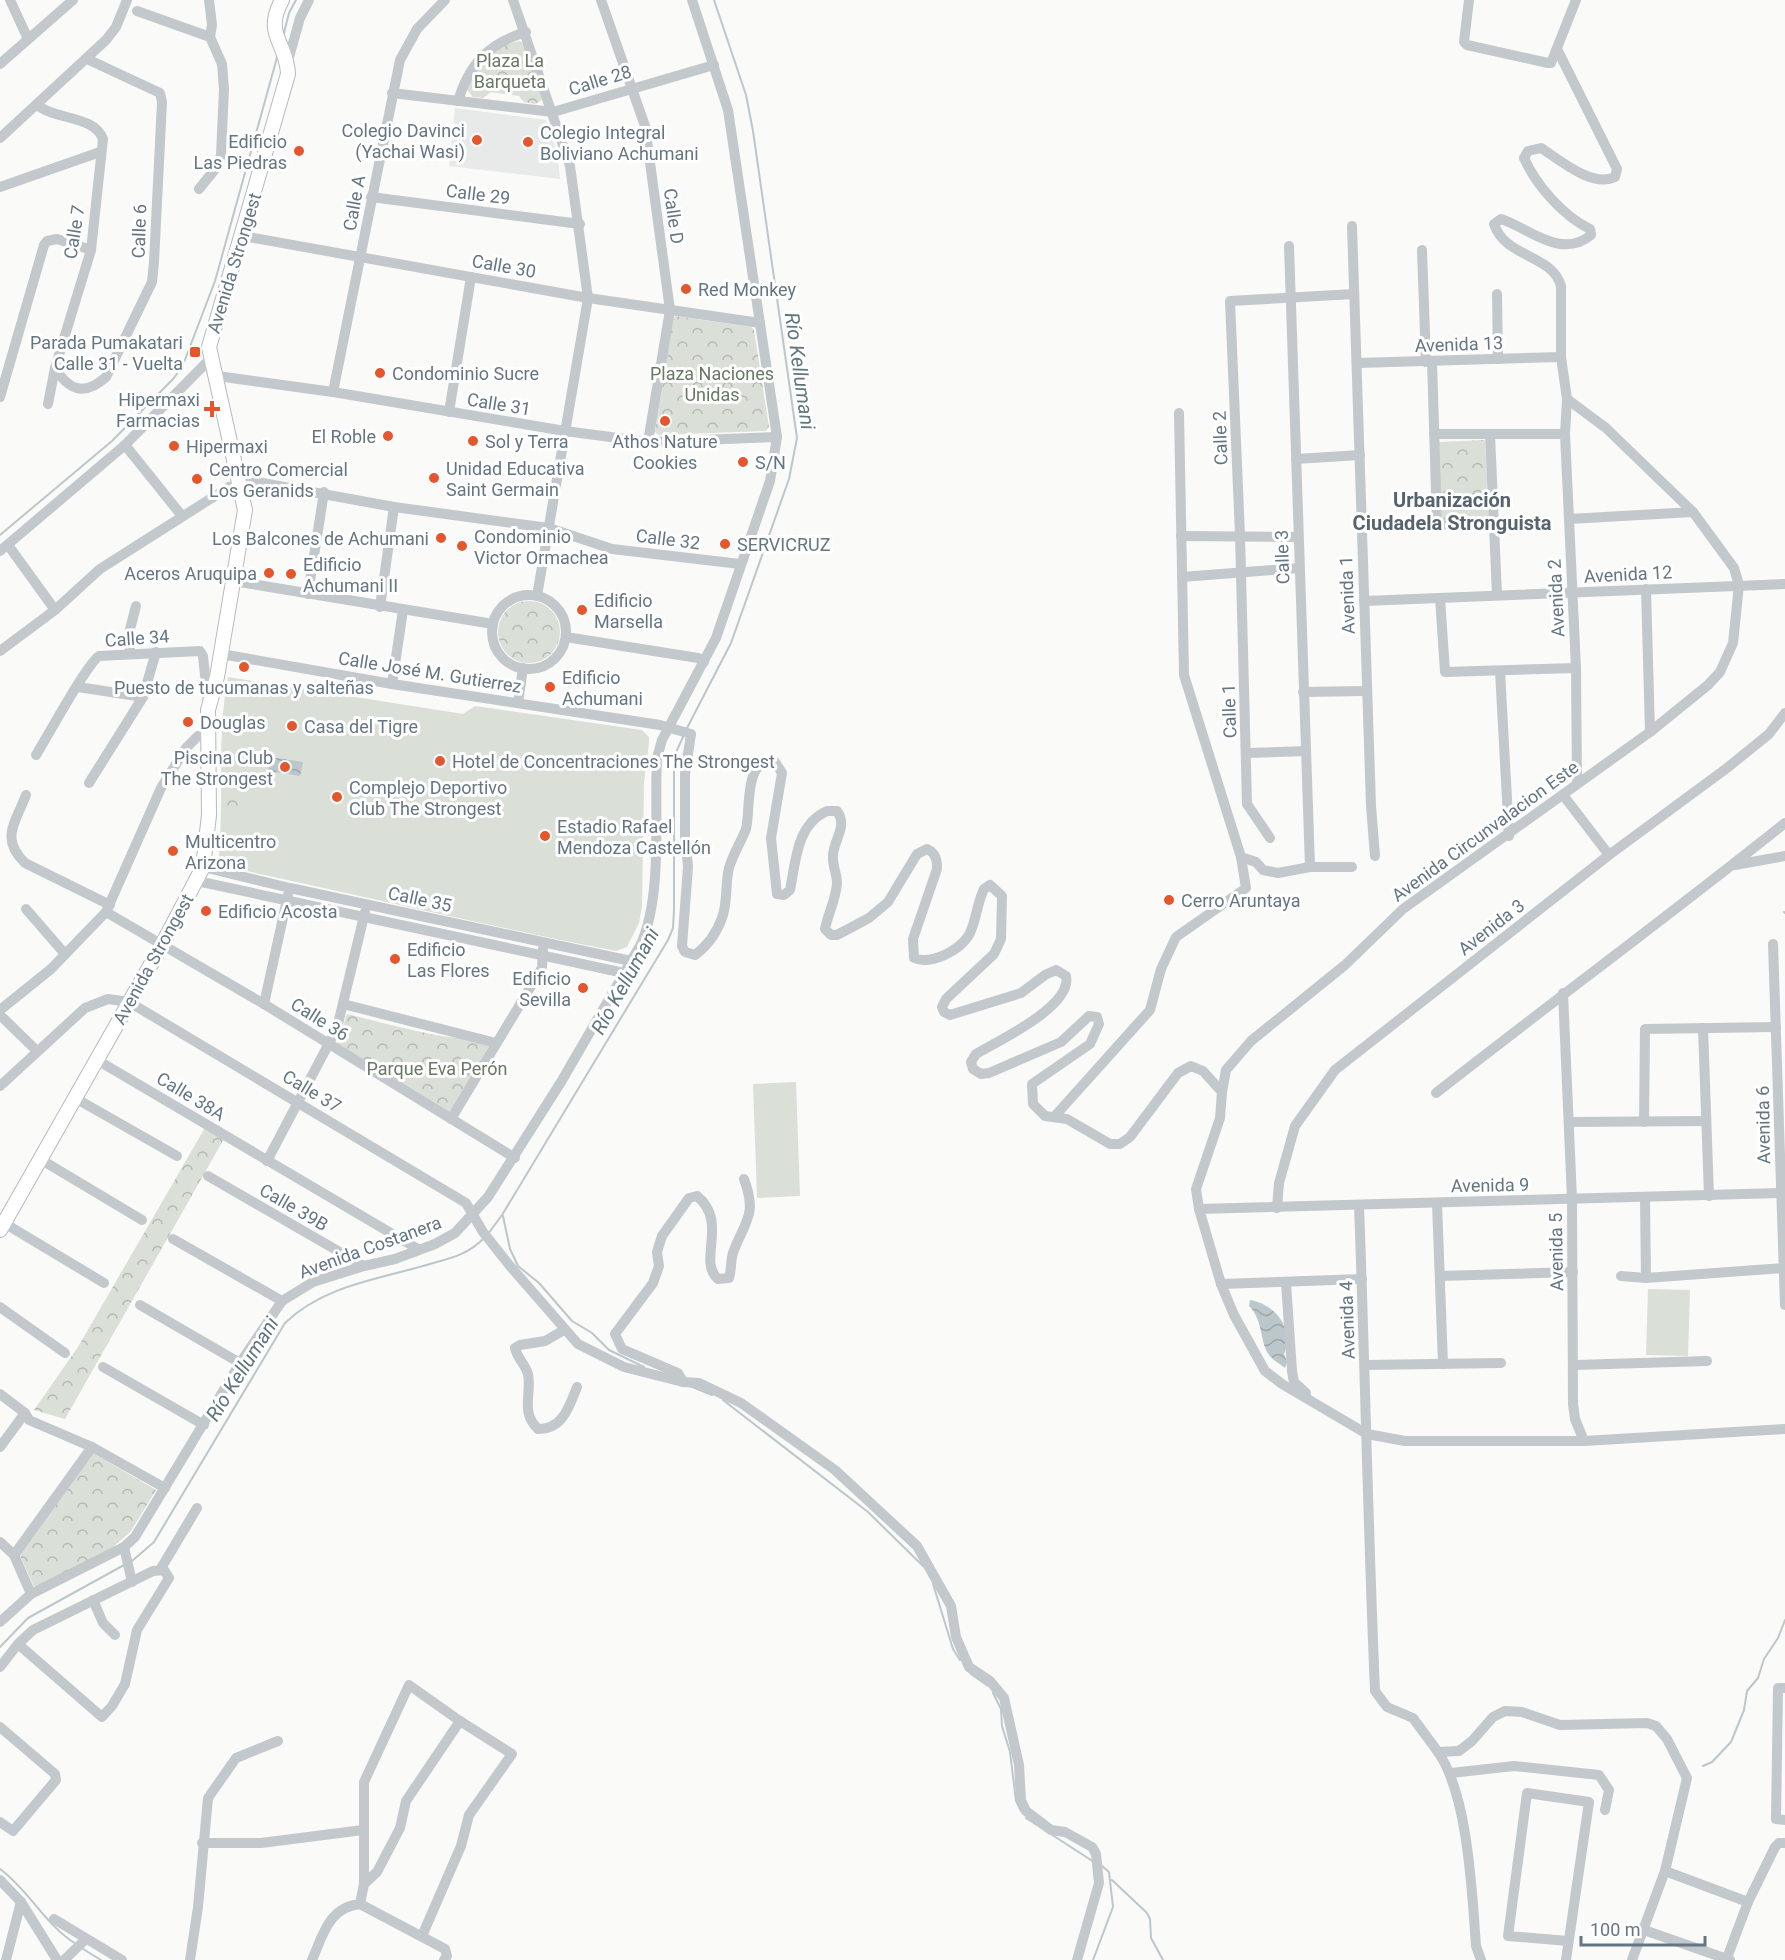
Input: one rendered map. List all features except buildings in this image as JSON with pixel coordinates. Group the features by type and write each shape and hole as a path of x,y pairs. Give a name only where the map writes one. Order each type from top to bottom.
{"main road":[{"path":"278,3 273,26 283,52"},
{"name":"Avenida Strongest","path":"2,1226 98,1060 203,867 209,815 208,710 221,654 245,510 217,376 211,358 212,333 243,236 288,74 283,52"}],"street":[{"path":"10,0 28,39"},
{"path":"0,64 73,0"},
{"path":"0,138 87,58 116,27 127,0"},
{"path":"199,189 216,168 221,155 224,76 222,64 210,37 212,25 209,0"},
{"name":"Avenida Strongest","path":"283,52 309,0"},
{"name":"Calle A","path":"333,392 400,60 417,29 445,0"},
{"path":"513,0 526,32 570,166 580,224 588,298 537,596"},
{"name":"Calle D","path":"601,0 645,126 670,310 648,442"},
{"path":"692,0 714,65"},
{"path":"1469,0 1464,42 1467,45 1551,63 1576,0"},
{"path":"137,11 210,37"},
{"path":"458,101 464,81 481,56 506,38 526,32"},
{"name":"Avenida 2","path":"1557,49 1617,169 1615,177 1608,180 1582,174 1541,148 1528,151 1524,158 1527,165 1552,199 1590,229 1591,235 1574,243 1552,243 1529,235 1515,224 1501,219 1494,224 1505,243 1550,268 1558,275 1561,303 1561,357 1567,399 1565,434 1576,668 1577,783"},
{"name":"Calle 6","path":"55,368 66,384 74,388 93,386 106,377 152,282 162,102 160,93 87,58"},
{"name":"Calle 28","path":"392,93 553,112 714,65"},
{"name":"Avenida Costanera","path":"0,1622 31,1594 125,1552 240,1363 282,1301 314,1282 395,1259 435,1244 455,1233 473,1214 515,1158 624,973 649,926 652,911 657,758 674,728 716,638 772,474 777,437 728,110 714,65"},
{"name":"Calle 7","path":"37,105 50,114 81,122 98,130 103,139 91,250 55,368 48,404"},
{"path":"0,187 100,152"},
{"name":"Calle 29","path":"371,197 580,224"},
{"name":"Avenida 1","path":"1352,226 1367,691 1375,856"},
{"name":"Calle 30","path":"243,236 588,298 760,323"},
{"path":"0,397 41,254 47,241 57,239 91,250"},
{"name":"Calle 3","path":"1289,246 1310,867"},
{"path":"1422,250 1434,434 1437,524"},
{"path":"449,412 471,277"},
{"path":"1290,298 1354,294"},
{"path":"1497,294 1498,359"},
{"name":"Calle 2","path":"1241,574 1230,301 1290,298"},
{"name":"Avenida 13","path":"1358,363 1561,357"},
{"path":"55,610 4,548 125,445 211,358"},
{"name":"Calle 31","path":"217,376 648,442 777,437"},
{"path":"1567,399 1606,428 1693,512 1734,568 1739,585"},
{"path":"1054,1117 1150,1010 1161,969 1176,937 1246,888 1241,857 1184,675 1179,413"},
{"path":"1434,434 1565,434"},
{"path":"1490,434 1497,595"},
{"path":"125,445 182,516"},
{"path":"1296,459 1360,455"},
{"name":"Calle 32","path":"239,484 257,482 324,492 394,507 549,528 583,537 612,549 740,564"},
{"path":"0,651 55,610 100,569 229,487 239,484"},
{"path":"308,594 324,492"},
{"path":"380,607 394,507"},
{"path":"1569,519 1693,512"},
{"path":"1362,527 1494,523"},
{"path":"1181,536 1298,537"},
{"path":"1182,577 1299,568"},
{"name":"Calle 1","path":"1241,574 1247,804 1270,838"},
{"path":"234,581 493,624"},
{"name":"Avenida 12","path":"1364,601 1785,584"},
{"name":"Avenida Circunvalacion Este","path":"1322,1408 1264,1371 1249,1346 1221,1284 1199,1209 1196,1189 1220,1118 1226,1070 1268,1025 1345,965 1403,909 1509,836 1577,783 1650,732 1708,685 1720,672 1733,643 1739,585"},
{"path":"1646,589 1650,732"},
{"path":"525,595 537,596 556,607 563,617 566,637 554,659 545,665 523,668 512,664 495,648 493,624 504,604 525,595"},
{"path":"1440,598 1445,672 1576,668"},
{"path":"130,653 129,633 136,606"},
{"path":"392,684 404,610"},
{"path":"566,637 698,658 704,662"},
{"name":"Calle 34","path":"36,755 92,661 99,657 130,653 200,651 203,656 208,710"},
{"path":"89,783 143,697 156,652"},
{"name":"Calle José M. Gutierrez","path":"221,654 392,684 674,728 691,734 685,774 685,837 688,867 682,946 685,952 695,955 706,946 723,917 729,869 746,828 749,792 754,773 762,763 775,762 782,773 771,838 777,894 784,895 790,890 794,855 807,827 827,811 837,811 842,817 842,828 832,857 837,882 835,896 825,929 831,935 837,935 869,918 888,902 916,854 927,849 932,851 937,860 937,869 913,939 914,958 923,962 937,958 960,944 969,935 984,889 990,885 1002,896 1001,939 994,954 946,999 942,1007 944,1012 950,1015 1021,993 1056,969 1066,976 1068,982 1061,997 1033,1021 976,1054 971,1062 973,1069 981,1074 989,1072 1061,1042 1089,1016 1096,1017 1099,1024 1090,1044 1032,1084 1033,1104 1045,1116 1054,1117"},
{"path":"518,703 523,668"},
{"path":"1500,671 1509,836"},
{"path":"78,687 143,697"},
{"path":"1303,692 1367,691"},
{"name":"Avenida 3","path":"1277,1208 1280,1183 1295,1126 1335,1070 1609,855 1727,768 1769,734 1785,713"},
{"path":"0,1010 18,998 65,954 108,908 161,788 186,748 198,736 208,736"},
{"path":"1247,753 1306,751"},
{"name":"Calle 36","path":"26,795 11,829 9,841 16,855 25,863 108,908 162,945 264,1004 515,1158"},
{"path":"1563,795 1609,855"},
{"path":"1436,1093 1563,993 1658,925 1785,824"},
{"path":"1732,866 1785,856"},
{"path":"1241,857 1256,862 1263,870 1278,873 1310,867 1352,867"},
{"name":"Calle 35","path":"203,867 366,905 631,960"},
{"name":"Calle 35","path":"197,881 624,973"},
{"path":"264,1004 290,888"},
{"path":"267,1161 330,1044 343,1004 366,905"},
{"path":"26,909 65,954"},
{"path":"426,932 429,918"},
{"path":"470,941 473,927"},
{"path":"451,1119 542,968 545,942"},
{"name":"Avenida 6","path":"1773,944 1783,1117 1781,1193 1785,1305"},
{"name":"Avenida 5","path":"1563,993 1572,1199 1575,1419 1584,1441"},
{"path":"0,1086 93,1003 108,999 129,1002"},
{"name":"Calle 37","path":"129,1002 466,1203 483,1232 578,1344 624,1367 683,1382 699,1383 741,1403 835,1470 917,1546 951,1606 956,1637 969,1666 990,1681 1004,1698 1019,1765 1021,1800 1026,1811 1051,1830 1065,1832 1092,1847 1096,1854 1099,1883 1077,1960"},
{"path":"343,1004 496,1043"},
{"path":"0,1015 37,1051"},
{"path":"1644,1122 1645,1029 1776,1027"},
{"path":"1703,1028 1709,1196"},
{"name":"Calle 38A","path":"98,1060 418,1249"},
{"path":"1054,1117 1067,1119 1110,1144 1120,1144 1130,1137 1178,1073 1191,1066 1203,1071 1222,1092"},
{"path":"75,1098 177,1156"},
{"path":"1569,1122 1706,1121"},
{"path":"40,1160 142,1220"},
{"name":"Calle 39B","path":"208,1176 364,1266"},
{"path":"683,1382 678,1373 622,1349 615,1334 653,1283 659,1266 657,1252 663,1236 689,1198 696,1196 703,1202 714,1227 710,1265 712,1274 718,1279 729,1278 734,1250 750,1219 751,1197 744,1179"},
{"name":"Avenida 9","path":"1199,1209 1781,1193"},
{"path":"1645,1198 1646,1278"},
{"path":"1437,1203 1443,1364"},
{"name":"Avenida 4","path":"1359,1205 1365,1365 1366,1510 1375,1691 1386,1707 1413,1718 1451,1773 1460,1802 1476,1946 1481,1960"},
{"path":"2,1226 104,1283"},
{"path":"173,1239 282,1301"},
{"path":"1621,1276 1646,1278 1784,1268"},
{"path":"1440,1276 1573,1272"},
{"path":"1221,1284 1362,1279"},
{"path":"1286,1283 1294,1382 1322,1408 1366,1434 1405,1441 1584,1441 1785,1429"},
{"path":"140,1305 240,1363"},
{"path":"0,1307 65,1353"},
{"path":"564,1330 545,1341 520,1344 514,1348 528,1375 526,1407 531,1422 538,1429 549,1429 561,1421 577,1387"},
{"path":"1575,1365 1707,1360"},
{"path":"1365,1365 1501,1363"},
{"path":"103,1367 204,1425"},
{"path":"0,1394 25,1413 29,1420 56,1429 92,1446 165,1488"},
{"path":"0,1447 25,1413"},
{"path":"14,1555 92,1446"},
{"path":"160,1570 197,1508"},
{"path":"0,1542 14,1555 31,1594"},
{"path":"125,1552 131,1576"},
{"path":"0,1667 18,1644 33,1630 93,1600 131,1576 160,1570 168,1574 168,1582 137,1630 125,1683 112,1706 102,1717 18,1644"},
{"path":"93,1600 103,1623 115,1635"},
{"path":"360,1904 364,1884 364,1782 410,1685 460,1721 512,1754 469,1815 461,1846 422,1936"},
{"path":"1785,1688 1778,1688 1776,1819 1785,1820"},
{"path":"1438,1752 1459,1751 1472,1741 1493,1717 1505,1712 1522,1713 1560,1725 1647,1723 1656,1726 1672,1748 1687,1778 1665,1871 1641,1929 1632,1960"},
{"path":"364,1884 377,1872 400,1828 406,1801 460,1721"},
{"path":"0,1726 55,1774 56,1780 13,1831 0,1822"},
{"path":"190,1960 198,1907 202,1843 208,1798 236,1758 278,1741"},
{"path":"1451,1773 1514,1766 1599,1775 1609,1790 1605,1810"},
{"path":"1566,1960 1589,1802 1527,1793 1508,1936 1568,1941"},
{"path":"202,1843 261,1843 363,1830"},
{"path":"1641,1929 1728,1959 1748,1902 1775,1847 1779,1843 1785,1843"},
{"path":"1665,1871 1748,1902"},
{"path":"0,1880 21,1902 57,1960"},
{"path":"6,1960 21,1902"},
{"path":"312,1960 332,1917 347,1905 360,1904 445,1948 447,1956 444,1960"},
{"path":"54,1919 122,1960"},
{"path":"64,1960 87,1939"}],"shaded area":[{"path":"455,108 546,120 557,151 560,179 449,166"}],"green space":[{"name":"Plaza La Barqueta","path":"519,41 524,43 542,100 535,104 524,102 519,96 491,92 483,98 473,97 467,90 475,73 494,53"},
{"name":"Plaza Naciones Unidas","path":"676,316 751,327 754,330 769,427 766,431 659,435 655,432 673,318"},
{"path":"1485,440 1489,519 1442,522 1438,442"},
{"path":"529,601 546,606 551,610 555,615 560,632 555,649 551,654 546,658 529,663 512,658 507,654 503,649 498,632 503,615 507,610 512,606"},
{"path":"228,677 463,714 475,706 642,730 649,737 649,743 644,783 642,906 639,923 627,947 616,951 516,931 218,865 222,724"},
{"path":"226,768 246,770 242,808 223,806"},
{"name":"Parque Eva Perón","path":"347,1014 424,1033 459,1037 489,1046 451,1112 448,1113 336,1048"},
{"path":"796,1082 800,1196 757,1198 753,1084"},
{"path":"206,1126 225,1137 65,1419 34,1410 78,1347"},
{"path":"1648,1289 1690,1290 1688,1356 1646,1355"},
{"path":"93,1453 156,1490 131,1531 110,1550 34,1587 18,1551"}],"water":[{"name":"Piscina Club The Strongest","path":"270,757 303,762 300,776 268,771"},
{"path":"1250,1300 1259,1302 1275,1312 1285,1327 1287,1345 1284,1354 1287,1362 1285,1368 1271,1357 1266,1349 1257,1318 1249,1306"}],"waterway":[{"path":"283,37 289,13 296,0"},
{"name":"Río Kellumani","path":"686,730 731,643 789,479 797,438 753,131 746,95 714,0"},
{"path":"0,535 112,441 174,378 183,365 215,281 278,54"},
{"name":"Río Kellumani","path":"488,1234 502,1215 668,940 673,928 674,767 677,750 684,735"},
{"path":"503,1216 510,1249 518,1266 539,1283 572,1321 592,1333 609,1350 644,1367"},
{"name":"Río Kellumani","path":"132,1561 154,1542 285,1323 300,1310 335,1292 466,1252 484,1238"},
{"path":"690,1386 712,1395"},
{"path":"723,1400 868,1512 923,1566"},
{"name":"Río Kellumani","path":"0,1647 28,1618 124,1565"},
{"path":"933,1584 953,1649 960,1660"},
{"path":"1703,1766 1712,1762 1731,1742 1744,1710 1747,1691 1758,1678 1764,1659 1778,1638 1785,1620"},
{"path":"971,1674 988,1686"},
{"path":"993,1693 1001,1709 1002,1726 1010,1752 1016,1801 1021,1811"},
{"path":"1026,1818 1094,1862"},
{"path":"1093,1960 1113,1907 1109,1872 1102,1866"},
{"path":"0,1869 20,1887 55,1927 76,1944"},
{"path":"1112,1880 1147,1913 1150,1919 1151,1938 1163,1960"},
{"path":"83,1949 101,1960"}],"place":[{"name":"Colegio Davinci (Yachai Wasi)","path":"477,140"},
{"name":"Colegio Integral Boliviano Achumani","path":"528,142"},
{"name":"Edificio Las Piedras","path":"299,151"},
{"name":"Red Monkey","path":"686,289"},
{"name":"Parada Pumakatari Calle 31 - Vuelta","path":"195,352"},
{"name":"Condominio Sucre","path":"380,373"},
{"name":"Hipermaxi Farmacias","path":"212,409"},
{"name":"Athos Nature Cookies","path":"665,421"},
{"name":"El Roble","path":"388,436"},
{"name":"Sol y Terra","path":"473,441"},
{"name":"Hipermaxi","path":"174,446"},
{"name":"S/N","path":"743,462"},
{"name":"Unidad Educativa Saint Germain","path":"434,478"},
{"name":"Centro Comercial Los Geranids","path":"197,479"},
{"name":"Los Balcones de Achumani","path":"441,538"},
{"name":"SERVICRUZ","path":"725,544"},
{"name":"Condominio Victor Ormachea","path":"462,546"},
{"name":"Aceros Aruquipa","path":"269,573"},
{"name":"Edificio Achumani II","path":"291,574"},
{"name":"Edificio Marsella","path":"582,610"},
{"name":"Puesto de tucumanas y salteñas","path":"244,667"},
{"name":"Edificio Achumani","path":"550,687"},
{"name":"Douglas","path":"188,722"},
{"name":"Casa del Tigre","path":"292,726"},
{"name":"Hotel de Concentraciones The Strongest","path":"440,761"},
{"name":"Piscina Club The Strongest","path":"285,767"},
{"name":"Complejo Deportivo Club The Strongest","path":"337,797"},
{"name":"Estadio Rafael Mendoza Castellón","path":"545,836"},
{"name":"Multicentro Arizona","path":"173,851"},
{"name":"Cerro Aruntaya","path":"1169,900"},
{"name":"Edificio Acosta","path":"206,911"},
{"name":"Edificio Las Flores","path":"395,959"},
{"name":"Edificio Sevilla","path":"583,988"}],"district":[{"name":"Urbanización Ciudadela Stronguista","path":"1452,512"}]}
